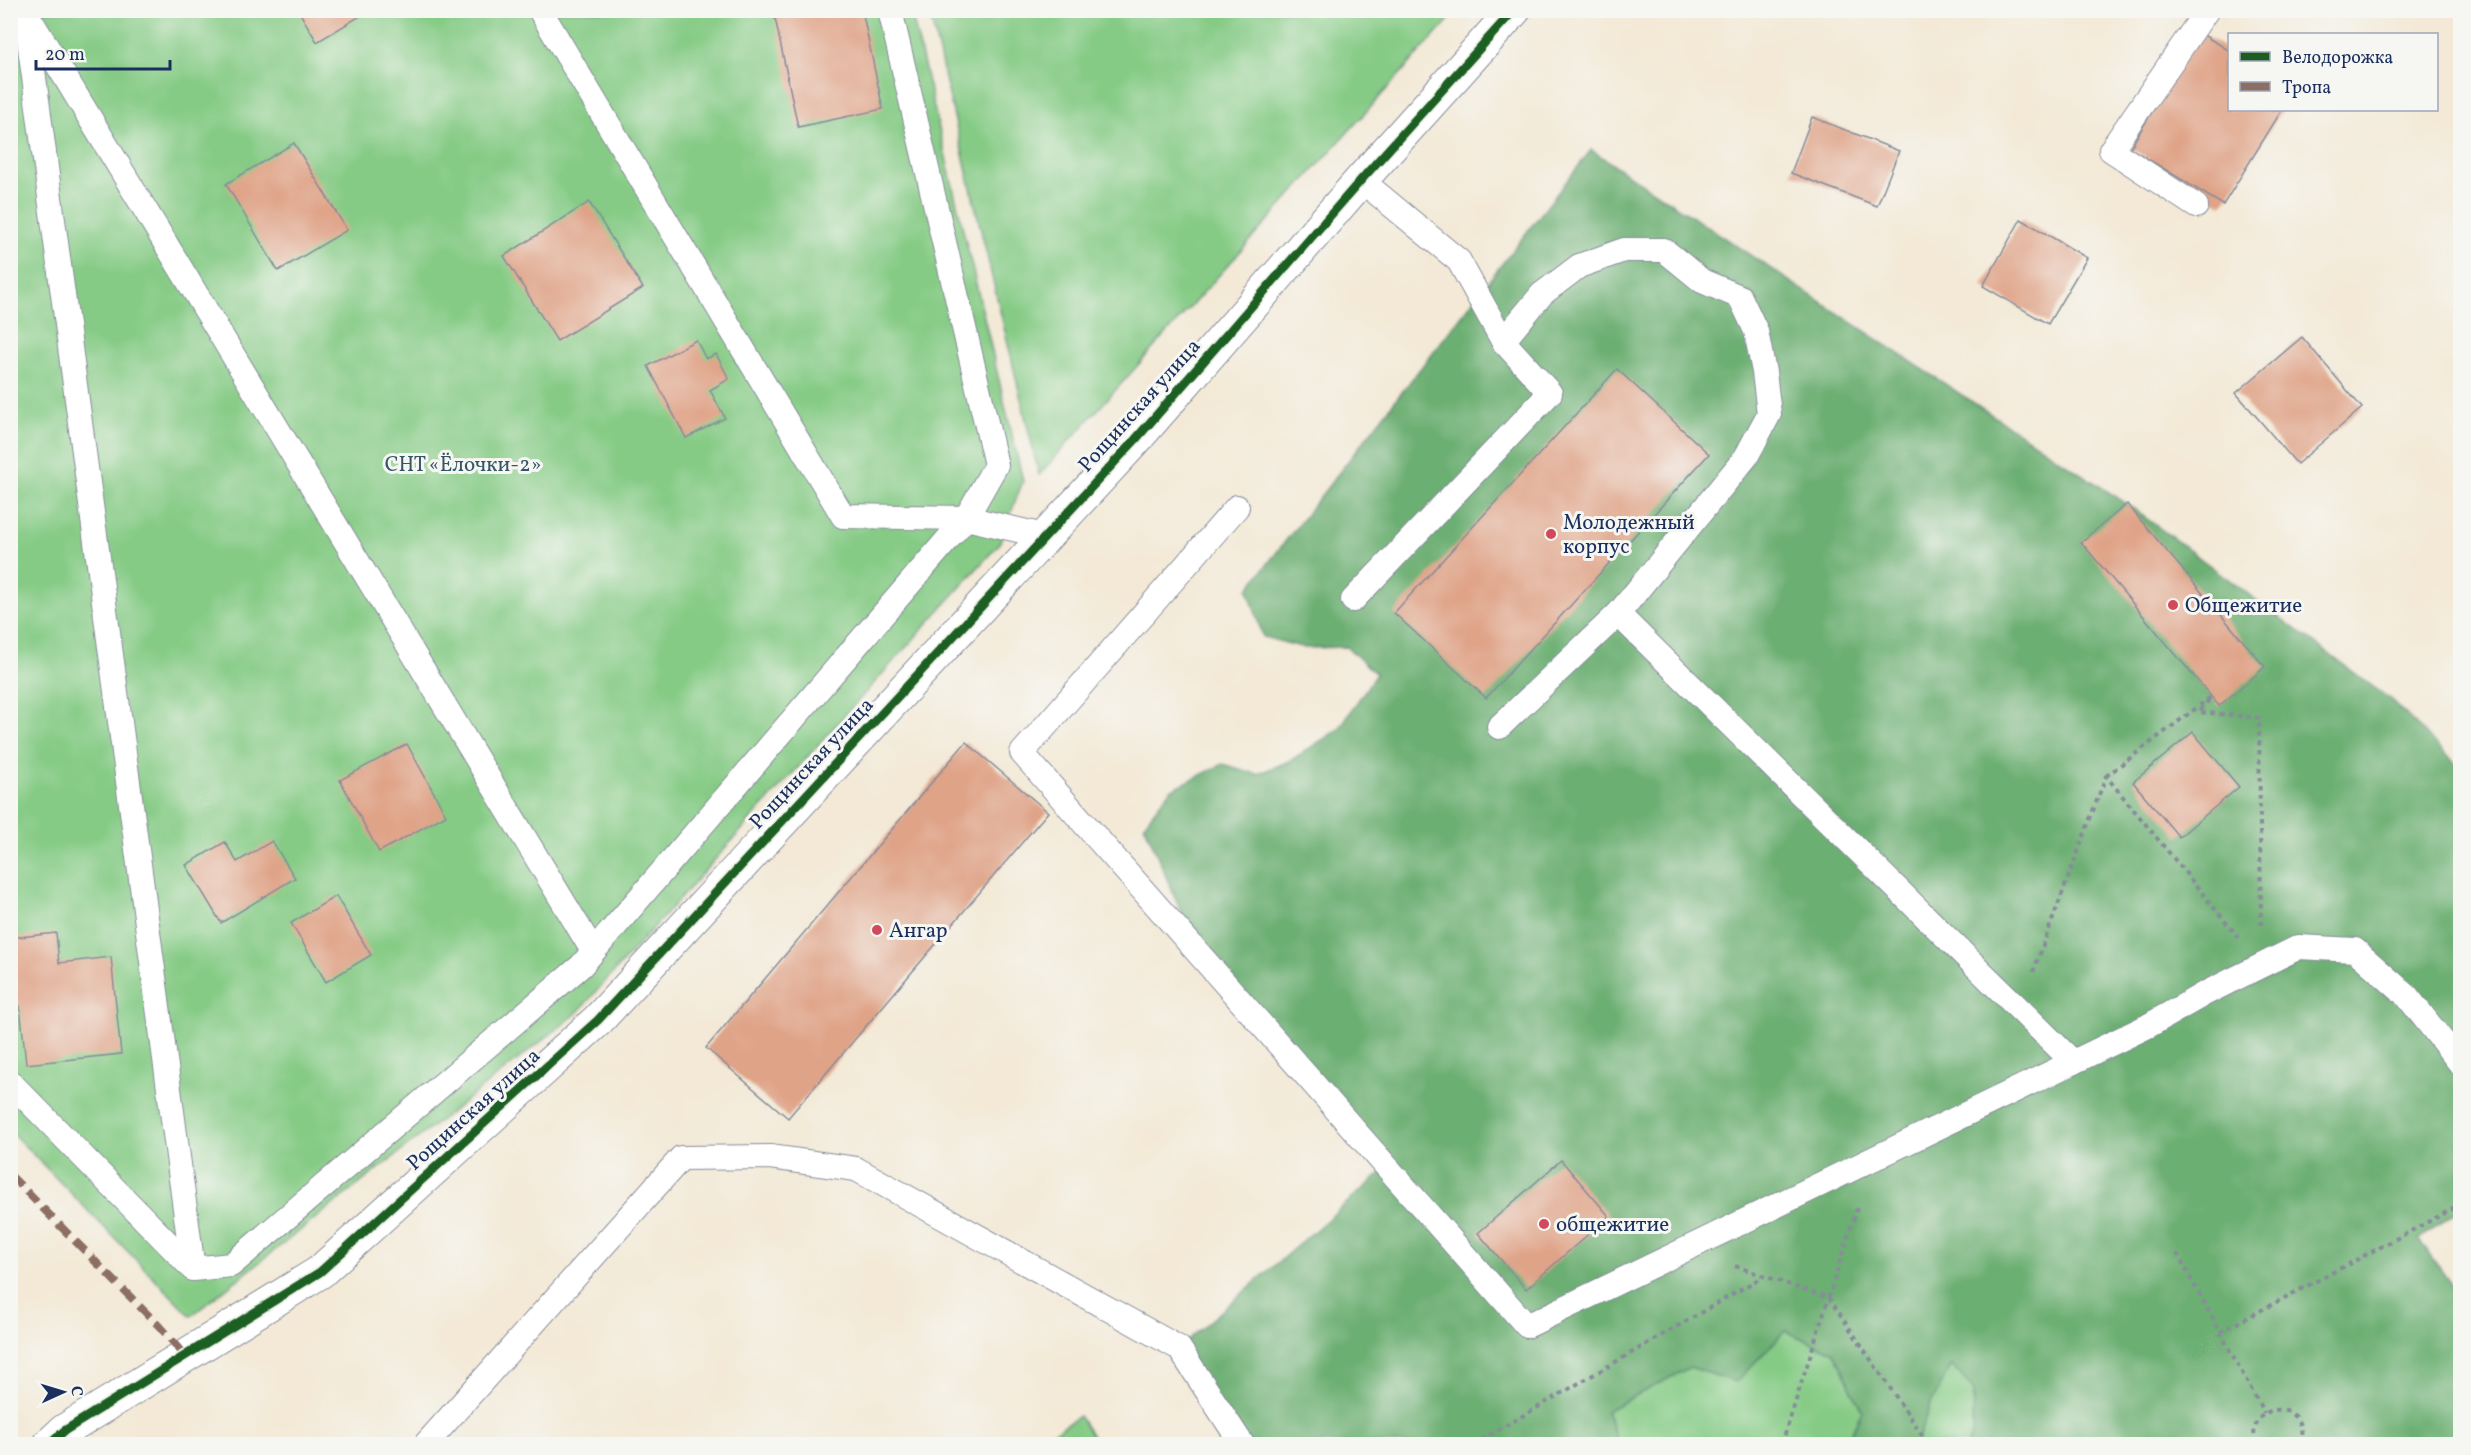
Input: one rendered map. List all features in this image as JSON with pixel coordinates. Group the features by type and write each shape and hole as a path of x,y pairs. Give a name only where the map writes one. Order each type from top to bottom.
{"street":[{"name":"Рощинская улица","path":"50,1444 64,1431 320,1272 590,1028 1135,440 1361,180 1514,10"}],"lane":[{"path":"25,10 593,951"},
{"path":"25,10 193,1269"},
{"path":"540,10 843,516 966,518 1044,536"},
{"path":"193,1269 231,1265 581,966 966,518 996,465 890,10"},
{"path":"2196,206 2110,150 2207,10"},
{"path":"1353,600 1550,393 1503,341 1459,261 1361,180"},
{"path":"1499,727 1618,614 1746,457 1769,414 1756,331 1740,297 1702,281 1664,250 1624,250 1579,266 1542,294 1503,341"},
{"path":"1237,507 1022,753 1527,1326 2148,1026 2299,947 2355,950 2407,996 2460,1063"},
{"path":"1618,614 2073,1062"},
{"path":"10,1082 193,1269"},
{"path":"426,1444 681,1158 770,1157 856,1169 1179,1348 1242,1444"}],"path":[{"path":"2019,1009 2106,776 2211,697 2199,711 2259,718 2262,966"},
{"path":"2106,776 2262,966"},
{"path":"1782,1444 1873,1159"},
{"path":"2220,1332 2460,1205"},
{"path":"1686,1249 1829,1298 1928,1444"},
{"path":"2177,1253 2265,1413"},
{"path":"1474,1444 1764,1276"},
{"path":"2256,1444 2253,1436 2255,1423 2265,1413 2276,1409 2289,1412 2299,1420 2303,1432 2301,1444"}],"green space":[{"path":"929,10 1457,11 1039,475"},
{"name":"СНТ «Ёлочки-2»","path":"10,11 911,11 1023,481 999,544 576,1014 191,1316 11,1132"},
{"path":"1591,150 2127,504 2391,700 2460,768 2460,1209 2419,1239 2460,1297 2460,1444 1968,1444 1973,1430 1974,1391 1952,1365 1929,1407 1916,1444 1846,1444 1862,1411 1834,1352 1785,1331 1736,1382 1690,1367 1606,1411 1619,1444 1240,1444 1179,1348 1387,1168 1199,955 1144,824 1170,790 1223,764 1257,774 1290,761 1339,729 1376,674 1347,647 1305,648 1263,637 1248,589"},
{"path":"1785,1331 1834,1352 1862,1411 1846,1444 1619,1444 1606,1411 1690,1367 1736,1382"},
{"path":"1952,1364 1974,1391 1973,1430 1968,1444 1916,1444 1929,1407"},
{"path":"1079,1416 1097,1444 1046,1444 1043,1439"}],"building":[{"path":"298,10 360,10 362,15 317,42"},
{"path":"811,10 862,10 883,109 798,127 775,18"},
{"path":"2200,33 2228,50 2228,111 2281,111 2223,205 2130,148"},
{"path":"1812,117 1899,151 1877,206 1791,173"},
{"path":"294,143 347,230 278,271 226,184"},
{"path":"589,202 643,288 557,341 504,256"},
{"path":"2021,219 2087,258 2048,324 1983,286"},
{"path":"2302,337 2362,408 2297,464 2236,393"},
{"path":"696,340 706,359 716,354 729,379 710,390 725,418 686,438 648,366"},
{"name":"Молодежный корпус","path":"1617,369 1709,454 1486,698 1394,613"},
{"name":"Общежитие","path":"2127,504 2265,667 2219,706 2081,542"},
{"path":"2193,732 2239,787 2179,837 2133,782"},
{"name":"Ангар","path":"966,742 1048,812 788,1118 706,1048"},
{"path":"407,744 446,815 379,852 340,780"},
{"path":"272,841 295,878 221,923 186,865 225,842 237,862"},
{"path":"336,896 371,955 326,982 291,923"},
{"path":"56,933 59,963 111,957 121,1054 26,1064 20,1006 10,1007 10,938"},
{"name":"общежитие","path":"1561,1160 1609,1216 1526,1289 1478,1233"}],"marked path":[{"path":"10,1175 159,1326 185,1356"}],"cycle path":[{"path":"50,1444 64,1431 320,1272 598,1020 1135,440 1361,180 1514,10"}],"place":[{"name":"Молодежный корпус","path":"1551,534"},
{"name":"Общежитие","path":"2173,605"},
{"name":"Ангар","path":"877,930"},
{"name":"общежитие","path":"1544,1224"}]}
